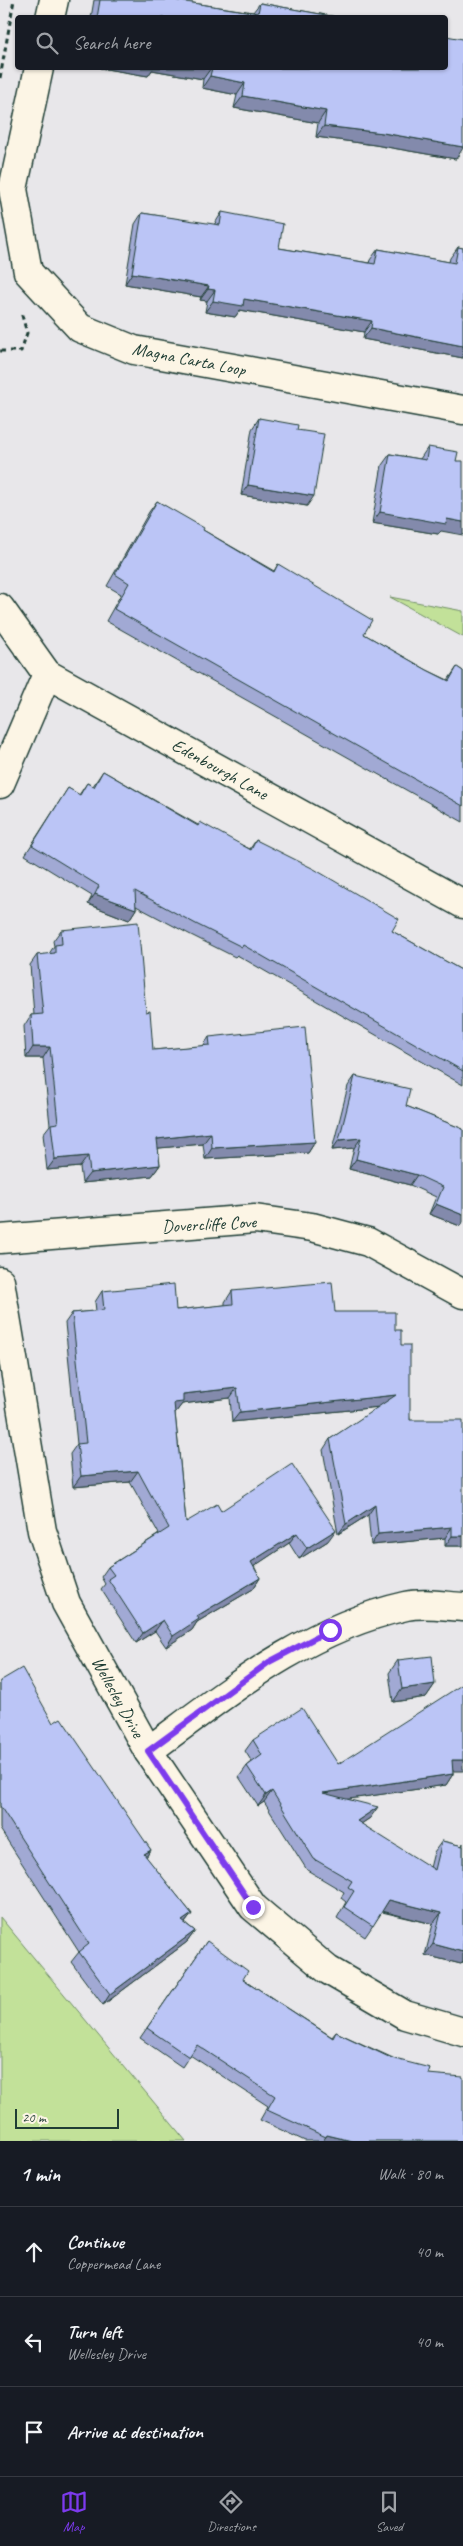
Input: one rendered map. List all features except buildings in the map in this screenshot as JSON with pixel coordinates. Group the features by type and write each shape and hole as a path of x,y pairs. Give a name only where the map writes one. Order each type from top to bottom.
{"street":[{"path":"51,15 54,0"},
{"name":"Magna Carta Loop","path":"39,70 13,189 28,272 80,328 134,350 463,410"},
{"name":"Edenbourgh Lane","path":"0,608 48,674 463,904"},
{"path":"0,784 48,674"},
{"name":"Dovercliffe Cove","path":"0,1239 255,1219 312,1227 368,1242 463,1294"},
{"name":"Wellesley Drive","path":"0,1281 42,1531 66,1603 148,1751 253,1907 328,1970 405,2015 463,2032"},
{"path":"148,1751 269,1662 330,1630 407,1606 463,1607"}],"path":[{"path":"0,78 14,0"},
{"path":"0,351 21,351 27,333 20,310"}],"green space":[{"path":"390,597 463,611 463,637"},
{"path":"0,1917 186,2141 0,2141"}],"route":[{"path":"253,1907 148,1751 269,1662 330,1630"}]}
